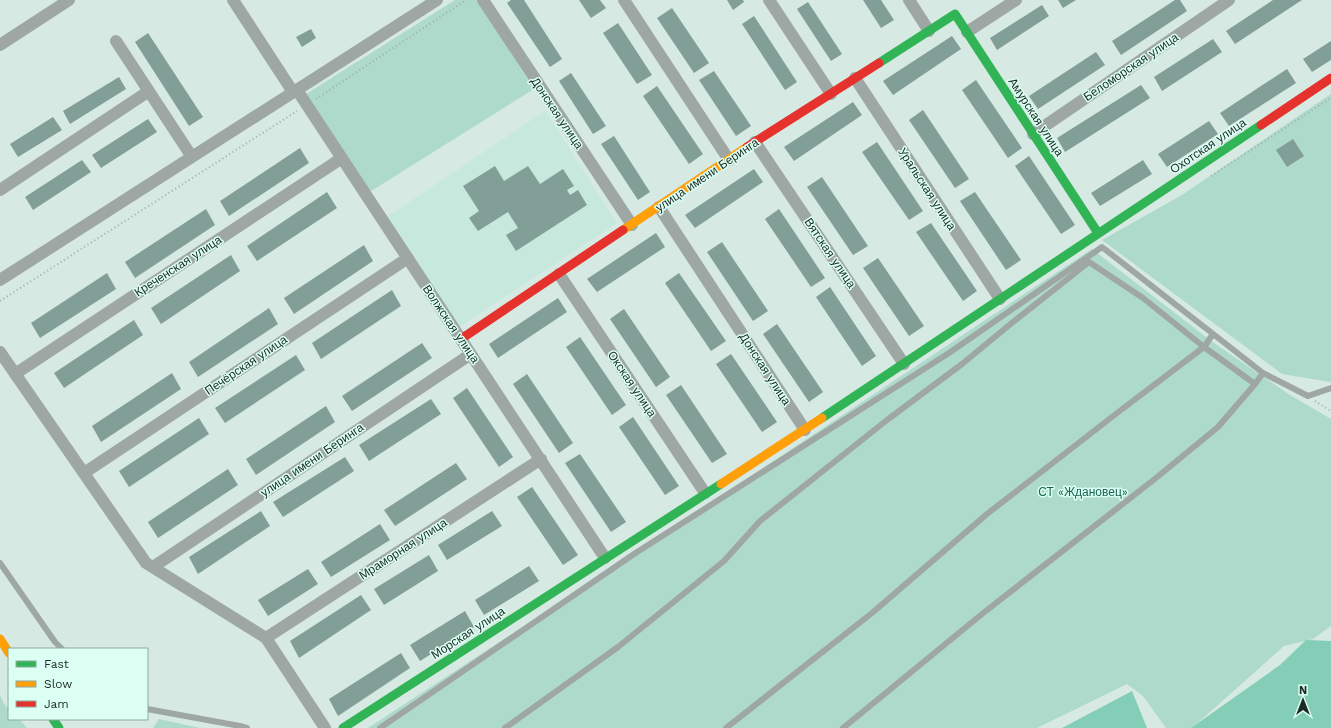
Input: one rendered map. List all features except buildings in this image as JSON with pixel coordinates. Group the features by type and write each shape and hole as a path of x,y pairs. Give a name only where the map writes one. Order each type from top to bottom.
{"street":[{"path":"0,45 69,0"},
{"name":"Волжская улица","path":"233,0 342,158 605,558"},
{"path":"0,280 437,0"},
{"name":"Донская улица","path":"483,0 632,225"},
{"path":"624,0 729,160"},
{"path":"769,0 831,94"},
{"path":"909,0 929,31"},
{"path":"967,32 1016,0"},
{"name":"Беломорская улица","path":"1033,134 1229,0"},
{"name":"улица имени Беринга","path":"461,339 756,142 955,14"},
{"name":"Амурская улица","path":"955,14 1098,233"},
{"path":"116,41 192,157"},
{"name":"Уральская улица","path":"855,78 1000,299"},
{"name":"Охотская улица","path":"805,430 1331,78"},
{"path":"0,190 149,91"},
{"name":"Вятская улица","path":"756,142 904,364"},
{"name":"Креченская улица","path":"15,374 342,158"},
{"name":"Донская улица","path":"659,207 805,430"},
{"name":"Печёрская улица","path":"84,473 408,258"},
{"name":"Окская улица","path":"559,274 705,493"},
{"path":"0,352 146,563 266,638 325,728"},
{"name":"улица имени Беринга","path":"153,567 471,354"},
{"name":"Морская улица","path":"343,728 705,493 805,430"},
{"name":"Мраморная улица","path":"266,638 541,460"},
{"path":"0,639 8,651"},
{"path":"54,720 60,728"}],"lane":[{"path":"380,728 634,554 949,353 1102,247 1263,373 1308,396 1331,388"},
{"path":"506,728 624,642 724,561 760,521 962,364 1088,262 1143,298 1204,347 1255,384"},
{"path":"726,728 872,613 987,514 1120,410 1204,347 1213,334"},
{"path":"843,728 982,614 1156,478 1218,427 1263,373"},
{"path":"0,563 55,642 61,648"},
{"path":"148,709 247,728"}],"path":[{"path":"0,301 306,105 466,0"},
{"path":"1206,179 1331,98"},
{"path":"1308,396 1331,411"}],"shaded area":[{"path":"545,111 617,223 459,327 387,217"},
{"path":"1306,640 1331,641 1331,728 1191,728 1280,665"},
{"path":"1132,691 1147,728 1062,728"}],"green space":[{"path":"455,0 478,0 534,89 368,193 306,94"},
{"path":"1331,94 1330,382 1282,374 1102,240 1182,195"},
{"name":"СТ «Ждановец»","path":"1092,249 1214,343 1290,395 1331,419 1331,626 1313,639 1284,646 1192,728 1166,728 1143,696 1127,684 1037,728 368,728 634,554"},
{"path":"0,695 4,704 8,708 8,720 20,720 27,728 0,728"},
{"path":"159,719 200,728 153,728"}],"traffic: fast":[{"path":"879,63 955,14 1098,233"},
{"path":"822,418 1261,125"},
{"path":"343,728 721,484"},
{"path":"54,720 59,728"}],"traffic: slow":[{"path":"623,230 747,147"},
{"path":"721,484 822,418"},
{"path":"0,639 8,651"}],"traffic: jam":[{"path":"747,147 879,63"},
{"path":"1261,125 1331,78"},
{"path":"461,339 623,230"}]}
